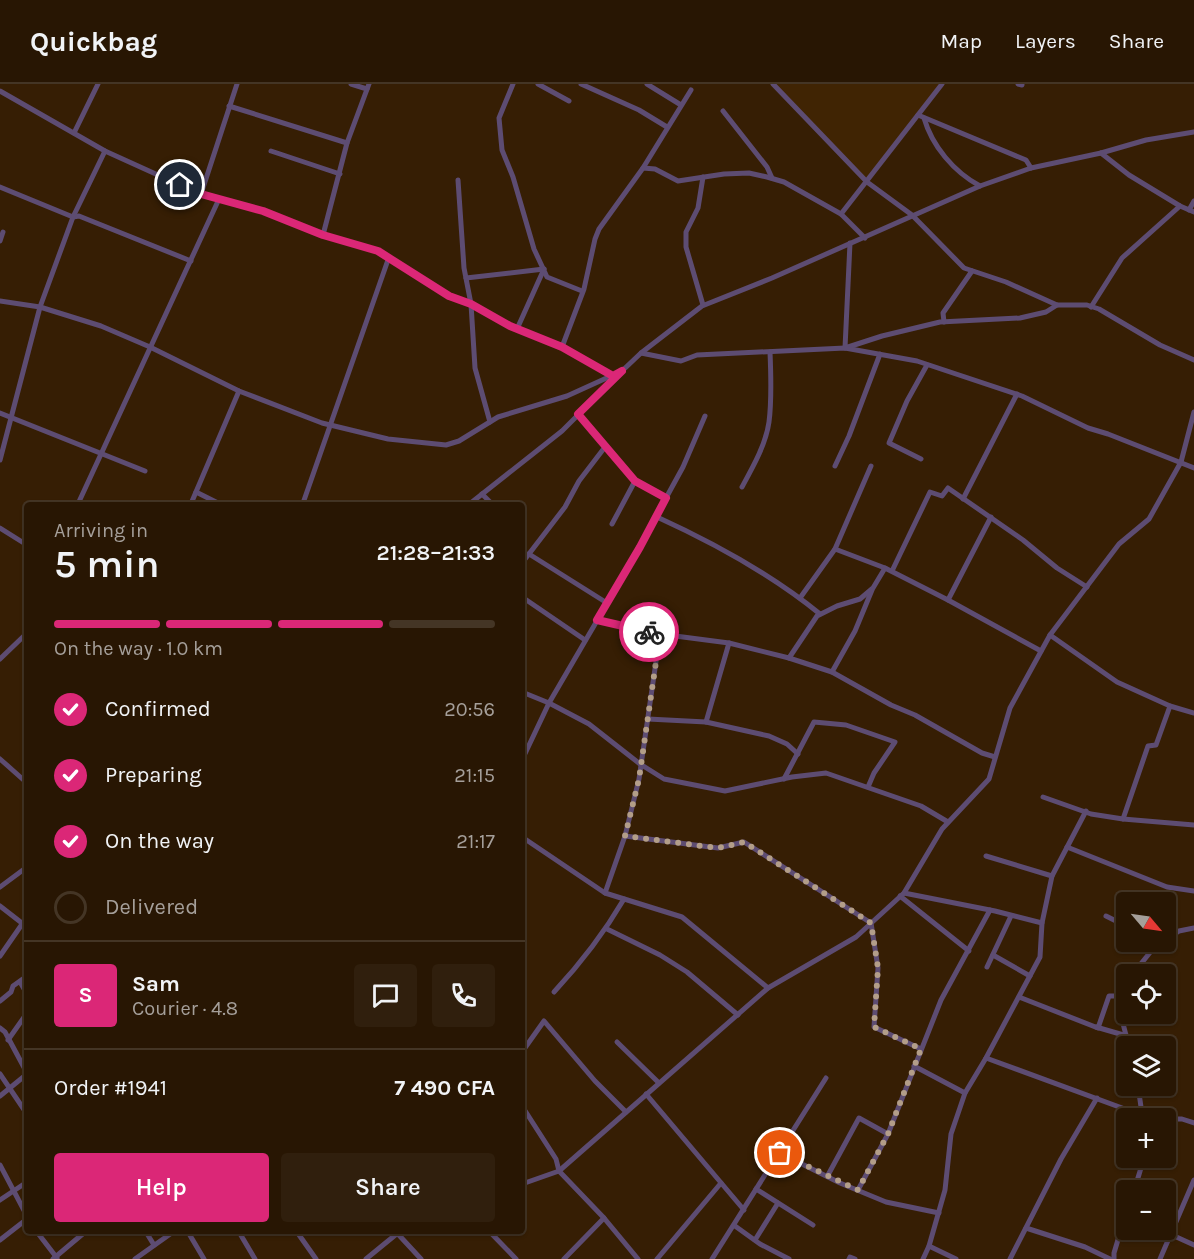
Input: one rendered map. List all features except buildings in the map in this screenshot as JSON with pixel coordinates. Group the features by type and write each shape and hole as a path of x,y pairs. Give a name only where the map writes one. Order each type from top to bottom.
{"street":[{"path":"7,84 1,91 105,151 201,194 263,211 323,235 378,251 449,296 471,304 517,329 562,347 613,376"},
{"path":"74,134 98,84"},
{"path":"201,194 237,84"},
{"path":"323,235 347,143 368,87 351,84"},
{"path":"513,84 499,118 502,150 513,177 534,249 547,277 582,291"},
{"path":"538,84 569,101"},
{"path":"581,84 639,110 667,128"},
{"path":"647,84 681,105"},
{"path":"773,84 867,182 912,215 964,268 1006,282 1057,305 1091,306 1160,345 1194,360"},
{"path":"841,214 921,116 942,84"},
{"path":"562,347 582,291 599,229 643,168 691,90"},
{"path":"229,106 347,143"},
{"path":"723,111 767,167 772,178"},
{"path":"921,116 1026,160 1031,168"},
{"path":"921,116 928,132 946,157 965,178 980,186"},
{"path":"472,502 562,431 641,353 703,305 772,278 980,186 1031,168 1101,153 1146,140 1194,132"},
{"path":"0,460 40,307 73,217 105,151"},
{"path":"271,151 340,174"},
{"path":"1101,153 1129,175 1180,206 1192,211 1194,201"},
{"path":"643,168 655,169 678,182 749,173 772,178 784,182 841,214 865,238"},
{"path":"703,305 686,247 686,232 698,208 704,177"},
{"path":"458,180 476,368 490,422"},
{"path":"0,187 191,261"},
{"path":"79,502 219,199"},
{"path":"1091,306 1122,258 1180,206"},
{"path":"0,241 3,232"},
{"path":"845,348 850,243"},
{"path":"303,502 389,257"},
{"path":"466,278 544,269"},
{"path":"517,329 544,269"},
{"path":"944,322 943,314 972,271"},
{"path":"0,301 40,307 101,326 279,408 388,439 446,445 459,441 498,417 567,396 622,371"},
{"path":"845,348 882,336 944,322 1020,318 1046,312 1057,305"},
{"path":"641,353 681,361 697,355 845,348 880,354 927,365 1017,394 1088,428 1194,468"},
{"path":"742,487 754,465 768,424 771,383 770,352"},
{"path":"835,466 849,436 880,354"},
{"path":"921,459 889,443 927,365"},
{"path":"192,502 239,391"},
{"path":"963,499 1017,394"},
{"path":"525,1183 559,1171 768,988 856,938 902,895 942,829 989,779 1010,708 1050,635 1119,544 1149,519 1181,462 1194,412"},
{"path":"0,413 145,471"},
{"path":"578,414 635,481 666,498"},
{"path":"525,754 549,703 657,517 683,467 705,416"},
{"path":"525,559 565,507 579,481 605,447"},
{"path":"800,598 835,549 871,466"},
{"path":"612,524 635,481"},
{"path":"891,571 930,492 942,496 948,488 1023,540 1057,568 1087,587"},
{"path":"196,492 216,502"},
{"path":"482,494 490,502"},
{"path":"657,517 702,537 800,598 820,614"},
{"path":"948,600 991,517"},
{"path":"0,528 24,543"},
{"path":"835,549 885,568 1041,651"},
{"path":"529,554 607,603"},
{"path":"832,672 855,631 873,588 885,568"},
{"path":"789,658 820,614 860,599 873,588"},
{"path":"525,599 585,640"},
{"path":"597,620 660,634 729,643 789,658 832,672 982,753 995,757"},
{"path":"604,893 625,836 639,779 660,634"},
{"path":"1050,635 1117,682 1170,706 1194,714"},
{"path":"0,657 24,636"},
{"path":"706,722 729,643"},
{"path":"525,693 589,724 640,764 664,779 724,791 826,773 921,806 948,822"},
{"path":"1123,819 1148,746 1156,745 1170,706"},
{"path":"648,718 706,722 777,738 798,754"},
{"path":"784,779 814,722 846,725 895,742 874,773 868,787"},
{"path":"0,759 24,780"},
{"path":"1043,796 1091,814 1194,825"},
{"path":"922,1259 929,1246 945,1190 951,1134 965,1093 1040,957 1042,923 1052,876 1086,811"},
{"path":"625,836 718,848 744,842 871,923 878,968 874,1027 921,1049"},
{"path":"525,839 604,893 682,916 768,988"},
{"path":"1067,848 1167,887 1194,891"},
{"path":"986,856 1052,876"},
{"path":"0,887 24,869"},
{"path":"902,895 990,910 1042,923"},
{"path":"902,895 969,951"},
{"path":"554,992 607,929 624,899"},
{"path":"0,906 24,925 0,956"},
{"path":"858,1190 888,1134 941,1000 990,910"},
{"path":"987,967 1011,916"},
{"path":"1106,916 1116,921"},
{"path":"1176,933 1194,928"},
{"path":"607,929 660,955 687,972 738,1015"},
{"path":"1141,964 1150,952"},
{"path":"993,955 1030,976"},
{"path":"0,1001 11,992 13,986 24,979"},
{"path":"20,982 24,989"},
{"path":"1098,1028 1109,996 1116,996"},
{"path":"1019,997 1098,1028 1126,1036 1123,1024"},
{"path":"8,1040 24,1017"},
{"path":"525,1048 544,1021 589,1074 626,1112"},
{"path":"0,1028 24,1069"},
{"path":"617,1042 659,1083"},
{"path":"986,1058 1125,1108"},
{"path":"914,1066 965,1093"},
{"path":"0,1074 24,1109"},
{"path":"0,1096 24,1076"},
{"path":"712,1259 735,1226 826,1078"},
{"path":"646,1094 744,1210"},
{"path":"1010,1259 1061,1159 1096,1098"},
{"path":"525,1111 555,1159 559,1171 604,1218 638,1259"},
{"path":"828,1175 859,1118 888,1134"},
{"path":"1176,1119 1194,1123"},
{"path":"780,1153 886,1202 939,1213"},
{"path":"0,1167 24,1211"},
{"path":"1176,1223 1184,1200 1194,1182"},
{"path":"657,1259 722,1183"},
{"path":"0,1200 24,1184"},
{"path":"756,1189 813,1225"},
{"path":"755,1240 778,1203"},
{"path":"564,1259 604,1218"},
{"path":"0,1240 24,1220"},
{"path":"735,1226 785,1258"},
{"path":"1026,1228 1085,1247 1112,1259 1118,1240"},
{"path":"38,1234 56,1258 83,1234"},
{"path":"147,1234 154,1245"},
{"path":"135,1259 170,1234"},
{"path":"189,1234 204,1259"},
{"path":"240,1234 255,1259"},
{"path":"298,1234 316,1259"},
{"path":"366,1259 393,1234"},
{"path":"395,1234 421,1259"},
{"path":"492,1234 516,1259"},
{"path":"1176,1237 1194,1245"},
{"path":"1160,1259 1170,1240"},
{"path":"929,1246 956,1259"},
{"path":"849,1259 850,1257 855,1259"}],"shaded area":[{"path":"773,84 939,84 867,181"}],"way so far":[{"path":"649,632 660,634 639,779 625,836 718,848 744,842 871,923 878,968 874,1027 921,1049 888,1134 858,1190 780,1153"}],"route":[{"path":"180,185 201,194 263,211 323,235 378,251 449,296 471,304 510,326 562,347 613,376 622,371 578,414 635,481 666,498 597,620 649,632"}]}
